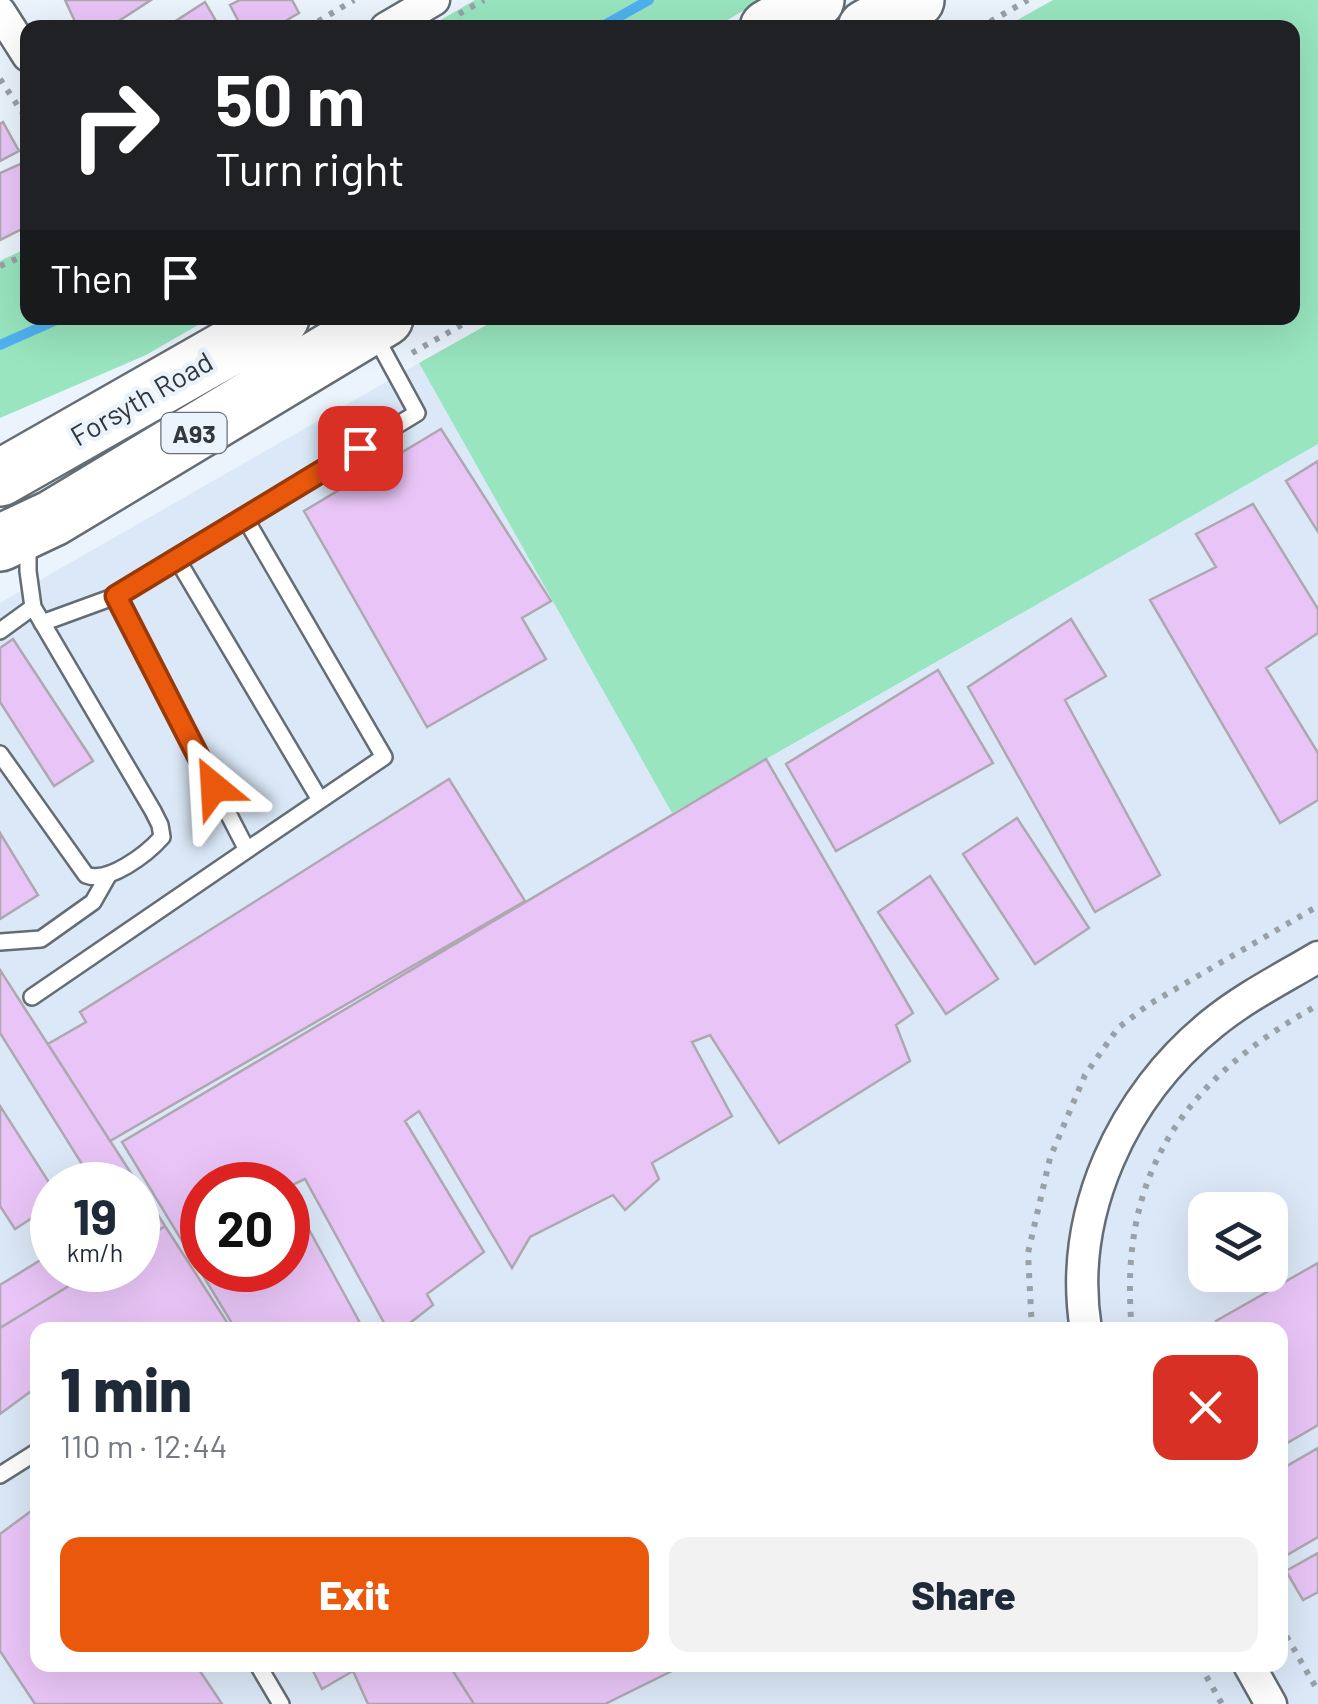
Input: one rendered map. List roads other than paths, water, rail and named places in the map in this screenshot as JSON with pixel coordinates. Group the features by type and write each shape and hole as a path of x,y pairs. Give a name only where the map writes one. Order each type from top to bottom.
{"highway":[{"path":"782,20 816,0"},
{"path":"880,20 916,0"},
{"name":"Forsyth Road","path":"0,478 268,325"},
{"name":"Forsyth Road","path":"14,536 53,518 373,325"}],"street":[{"path":"400,20 434,0"},
{"path":"0,12 20,43"},
{"path":"1086,1322 1088,1228 1098,1188 1123,1127 1175,1057 1214,1022 1318,958"},
{"path":"1253,1672 1272,1704"}],"lane":[{"path":"42,623 116,596 417,413 379,325"},
{"path":"32,997 384,757 246,518"},
{"path":"0,754 86,875 96,879 109,874 162,837 160,825 33,608 28,571 14,536"},
{"path":"177,560 320,800"},
{"path":"116,596 246,850"},
{"path":"0,631 33,608"},
{"path":"0,942 40,939 93,902 109,874"},
{"path":"0,1475 30,1456"},
{"path":"262,1672 281,1704"}],"waterway":[{"path":"613,20 649,0"},
{"path":"0,345 45,325"}]}
